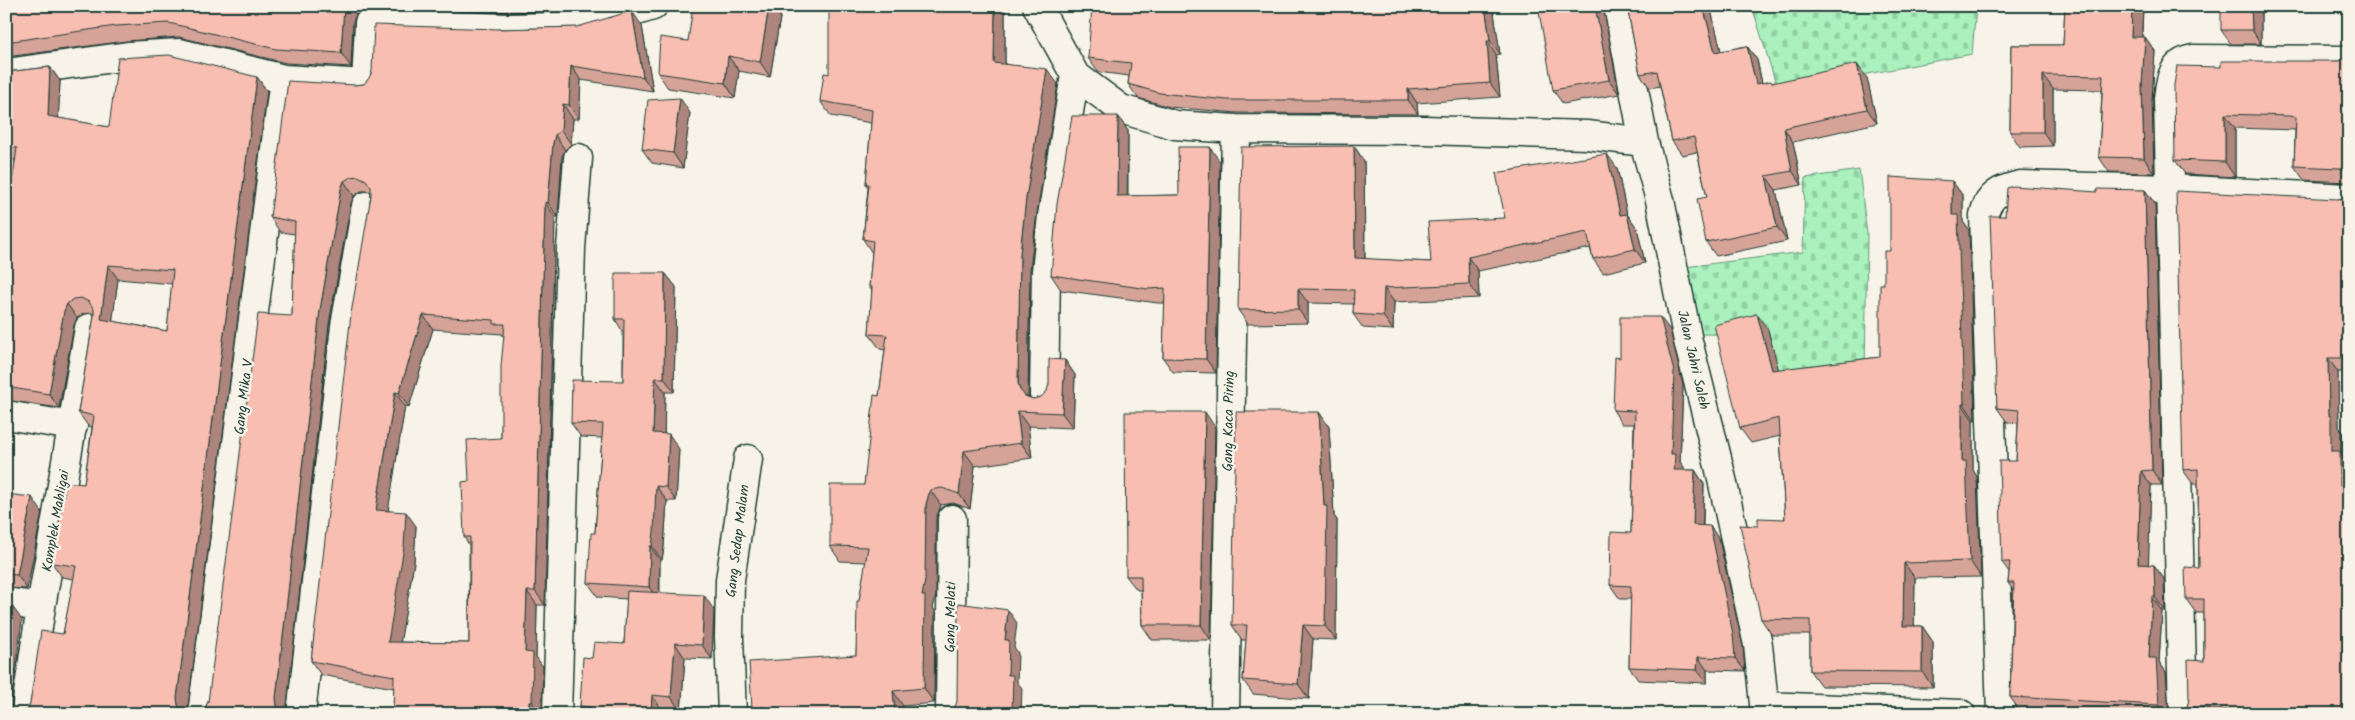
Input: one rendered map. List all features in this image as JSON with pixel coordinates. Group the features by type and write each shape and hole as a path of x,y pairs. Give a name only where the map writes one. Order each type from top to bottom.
{"street":[{"path":"6,73 128,56 180,54 284,79 366,84 368,24 509,28 587,26 654,6"},
{"path":"1037,6 1076,75 1121,110 1175,125 1236,129 1424,130 1577,134 1644,142"},
{"name":"Jalan Jahri Saleh","path":"1618,6 1644,142 1660,200 1688,341 1720,470 1746,587 1758,645 1765,710"},
{"path":"2183,714 2168,100 2172,74 2182,63 2198,59 2349,60"},
{"path":"1044,398 1046,272 1052,216 1076,75"},
{"name":"Gang Mika V","path":"202,714 284,79"},
{"name":"Gang Kaca Piring","path":"1225,714 1236,129"},
{"path":"557,714 571,248 578,158"},
{"path":"2000,714 1984,215 1986,204 1996,193 2021,185 2171,189 2349,198"},
{"path":"301,714 345,326 366,206"},
{"name":"Komplek Mahligai","path":"25,714 41,607 89,328"},
{"path":"6,415 73,426"},
{"name":"Gang Sedap Malam","path":"732,714 729,637 730,580 748,459"},
{"name":"Gang Melati","path":"950,714 952,519"},
{"path":"6,602 41,607"},
{"path":"1765,710 1961,714"}],"green space":[{"path":"1752,6 2098,6 2098,8 1976,7 1972,54 1857,76 1780,97"},
{"path":"1859,170 1867,234 1865,377 1785,421 1768,335 1698,334 1685,267 1803,252 1805,178"}],"building":[{"path":"6,6 344,6 341,53 276,49 169,23 116,26 6,42"},
{"path":"693,6 769,6 760,62 728,56 725,83 658,73 660,37 688,41"},
{"path":"829,6 995,6 994,63 1047,69 1026,198 1020,254 1018,383 1020,390 1025,396 1033,399 1041,397 1047,391 1049,384 1049,359 1065,360 1062,413 1017,411 1021,443 964,451 959,494 942,488 930,490 926,504 925,580 922,596 925,596 924,688 893,691 895,714 763,714 763,707 752,708 749,662 856,655 857,601 859,601 868,547 830,546 830,485 864,485 874,395 879,396 887,335 869,334 872,287 869,287 873,241 863,239 869,184 866,184 872,110 820,101 824,73 829,74"},
{"path":"1092,6 1485,6 1490,41 1487,41 1490,83 1408,89 1408,100 1227,100 1160,93 1128,84 1131,63 1088,58"},
{"path":"1538,6 1595,6 1609,80 1553,90"},
{"path":"1627,6 1703,6 1715,52 1747,46 1756,84 1771,81 1772,83 1857,64 1867,109 1784,128 1792,171 1766,176 1777,227 1706,242 1697,199 1707,197 1694,137 1672,141 1657,71 1640,74"},
{"path":"2065,6 2132,6 2131,37 2145,37 2142,85 2144,158 2099,157 2103,76 2043,75 2043,132 2010,132 2011,45 2063,45"},
{"path":"2221,6 2251,6 2252,30 2221,30"},
{"path":"632,11 643,77 571,66 569,105 563,104 561,130 555,135 553,143 548,203 545,202 535,591 527,591 525,652 533,653 532,702 529,702 528,714 393,714 394,676 311,661 351,314 371,195 371,187 366,180 358,176 344,181 341,189 320,310 276,698 277,706 283,714 199,714 204,710 208,702 258,314 292,316 295,222 270,217 288,81 364,84 372,71 374,25 499,29 577,27","holes":["423,315 494,320 494,324 505,324 501,366 501,438 467,440 469,481 462,482 464,537 470,537 469,643 388,642 404,547 406,512 376,510 395,392 399,393"]},
{"path":"169,55 257,77 177,698 182,712 187,714 22,714 28,709 30,703 41,631 63,634 76,566 52,563 66,482 84,484 94,416 78,412 94,309 89,302 81,298 73,299 67,304 64,311 49,394 6,387 6,211 8,211 17,148 6,146 6,72 50,67 48,116 109,127 118,58","holes":["108,265 173,270 167,331 101,319"]},
{"path":"2349,57 2349,172 2340,168 2294,166 2296,117 2289,116 2225,114 2225,162 2175,160 2174,85 2177,66 2221,67 2221,61 2339,61"},
{"path":"680,98 673,153 642,149 648,100"},
{"path":"1072,116 1118,116 1117,196 1179,195 1178,147 1210,147 1206,359 1163,358 1165,288 1148,289 1051,275 1057,204"},
{"path":"1354,146 1355,258 1431,262 1428,222 1505,218 1496,173 1607,154 1620,215 1627,214 1635,249 1593,259 1587,232 1468,257 1469,284 1384,288 1383,316 1353,314 1354,290 1298,289 1298,309 1238,310 1241,147"},
{"path":"1890,177 1952,181 1952,215 1958,215 1964,404 1962,404 1962,461 1966,461 1970,561 1904,563 1903,626 1922,626 1922,672 1810,671 1810,620 1761,619 1740,525 1758,526 1758,518 1785,519 1779,418 1740,428 1714,325 1757,314 1772,370 1880,357 1880,284 1884,284 1884,251 1890,251"},
{"path":"2013,186 2097,192 2098,189 2145,190 2152,470 2141,471 2138,564 2154,565 2155,597 2152,597 2149,658 2156,658 2159,705 2010,697 2014,583 2008,583 2010,562 2002,562 1999,461 2016,461 2019,410 1997,408 1990,216 2005,216 2007,188"},
{"path":"2176,191 2338,199 2346,198 2349,195 2349,358 2328,358 2331,451 2340,451 2340,486 2349,486 2349,714 2285,714 2187,707 2189,699 2188,660 2204,661 2204,599 2186,599 2185,567 2199,568 2198,469 2183,470"},
{"path":"615,273 665,273 664,378 655,378 653,433 669,434 666,487 656,486 654,532 652,546 650,546 649,587 588,583 591,533 595,533 603,424 571,423 572,380 623,381 624,319 615,319"},
{"path":"1620,317 1660,317 1674,372 1671,454 1675,454 1674,470 1695,470 1693,525 1710,526 1733,634 1735,658 1698,657 1697,670 1629,667 1631,586 1610,585 1611,532 1631,533 1635,411 1613,410 1615,357 1620,358"},
{"path":"1125,412 1205,412 1201,625 1142,625 1141,576 1126,576"},
{"path":"1236,412 1319,412 1324,506 1327,506 1325,626 1303,625 1298,684 1243,680 1247,625 1232,625"},
{"path":"6,494 32,497 17,575 6,574"},
{"path":"627,591 704,595 702,645 675,643 671,697 652,695 651,714 590,714 590,707 580,706 583,657 592,658 594,642 624,644"},
{"path":"958,603 1008,610 1005,640 1009,640 1008,675 1013,675 1012,714 953,714 957,701"},
{"path":"6,605 12,606 6,649"}]}
